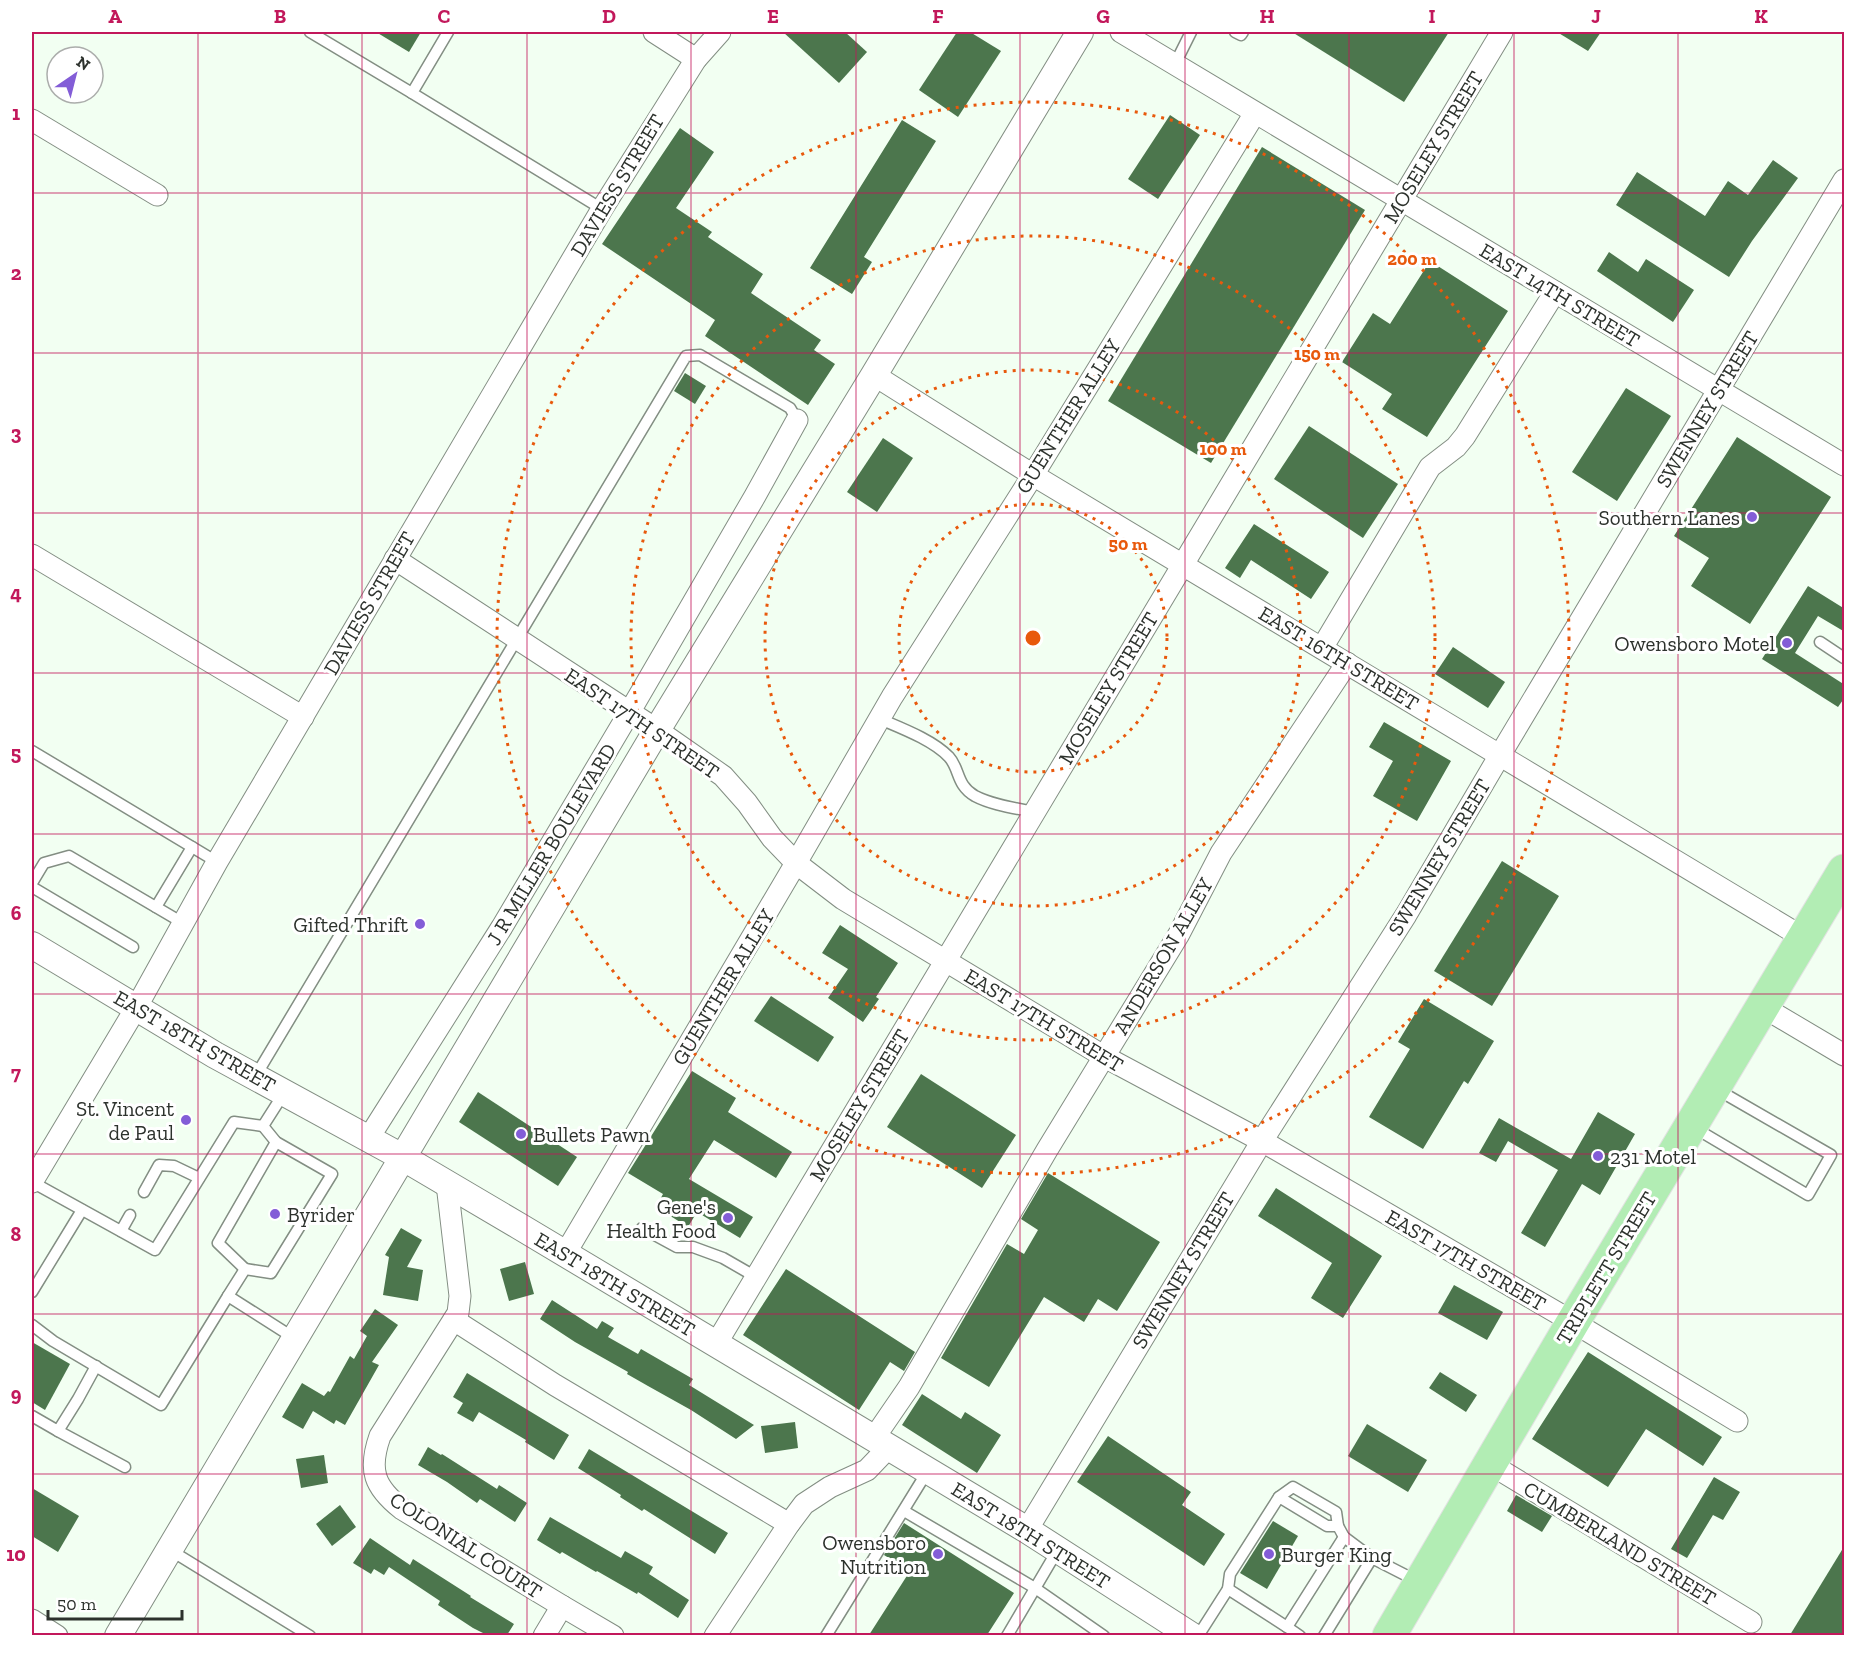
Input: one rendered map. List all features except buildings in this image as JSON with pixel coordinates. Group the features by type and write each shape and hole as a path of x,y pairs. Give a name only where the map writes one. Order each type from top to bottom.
{"main road":[{"name":"TRIPLETT STREET","path":"1389,1635 1573,1322 1845,871"}],"street":[{"path":"654,32 696,59"},
{"name":"DAVIESS STREET","path":"32,1182 394,559 602,209 696,59 720,32"},
{"path":"118,1635 657,730 1080,32"},
{"name":"EAST 14TH STREET","path":"1121,32 1845,465"},
{"name":"MOSELEY STREET","path":"716,1344 1502,32"},
{"name":"GUENTHER ALLEY","path":"565,1254 879,718 1033,475 1255,112"},
{"path":"32,120 157,195"},
{"name":"SWENNEY STREET","path":"1027,1530 1262,1141 1406,915 1845,180"},
{"path":"1322,648 1430,467 1456,447 1465,436 1555,292"},
{"name":"EAST 16TH STREET","path":"874,375 1033,475 1804,938"},
{"name":"J R MILLER BOULEVARD","path":"368,1139 502,927 629,713 797,420"},
{"path":"32,555 303,717"},
{"name":"EAST 17TH STREET","path":"394,559 657,730 723,776 747,803 772,838 796,863 843,899 1105,1057 1262,1141 1573,1322 1737,1421"},
{"name":"ANDERSON ALLEY","path":"882,1442 909,1387 1047,1150 1179,934 1221,853 1347,663"},
{"path":"502,927 529,944"},
{"name":"EAST 18TH STREET","path":"32,945 255,1077 402,1157 882,1442 927,1472 1027,1530 1192,1635"},
{"path":"1763,1007 1845,1055"},
{"name":"COLONIAL COURT","path":"447,1184 460,1296 458,1312 380,1436 374,1453 374,1470 378,1485 388,1498 402,1509 613,1635"},
{"path":"454,1320 555,1385 789,1524"},
{"path":"715,1635 804,1504 830,1487 867,1470 882,1442"},
{"name":"CUMBERLAND STREET","path":"1490,1464 1751,1622"},
{"name":"COLONIAL COURT","path":"544,1635 562,1606"},
{"path":"32,1620 57,1635"}],"lane":[{"path":"310,32 602,209"},
{"path":"412,93 448,32"},
{"path":"1175,64 1191,32"},
{"path":"1235,32 1241,35 1243,32"},
{"path":"255,1077 686,356 700,355 790,408 797,420"},
{"path":"1820,642 1845,658"},
{"path":"879,718 907,730 951,758 960,782 974,795 1034,812"},
{"path":"32,752 217,862"},
{"path":"156,907 192,847"},
{"path":"133,947 32,885 44,863 69,856 183,923"},
{"path":"1692,1126 1808,1195 1831,1155 1715,1088"},
{"path":"263,1125 284,1093"},
{"path":"32,1182 155,1250 234,1122 263,1125 276,1142 332,1174 271,1273 245,1269 218,1243 276,1142"},
{"path":"144,1192 159,1165 174,1166 199,1178"},
{"path":"32,1292 82,1210"},
{"path":"121,1231 130,1215"},
{"path":"642,1228 677,1247 693,1247 723,1258 756,1277"},
{"path":"32,1324 53,1341 161,1405 245,1269"},
{"path":"228,1296 295,1338"},
{"path":"58,1431 96,1366"},
{"path":"32,1416 125,1467"},
{"path":"826,1635 927,1472"},
{"path":"1198,1635 1228,1590 1230,1574 1279,1497 1293,1487 1336,1512 1338,1526 1344,1537 1372,1558 1420,1582"},
{"path":"1279,1497 1328,1526 1338,1526"},
{"path":"904,1511 1035,1588 1104,1635"},
{"path":"1287,1627 1344,1537"},
{"path":"169,1549 310,1635"},
{"path":"1007,1635 1057,1551"},
{"path":"1324,1635 1372,1558"},
{"path":"1228,1590 1300,1635"}],"place":[{"name":"Southern Lanes","path":"1752,517"},
{"name":"Owensboro Motel","path":"1787,643"},
{"name":"Gifted Thrift","path":"420,924"},
{"name":"St. Vincent de Paul","path":"186,1120"},
{"name":"Bullets Pawn","path":"521,1134"},
{"name":"231 Motel","path":"1598,1156"},
{"name":"Byrider","path":"275,1214"},
{"name":"Gene's Health Food","path":"728,1218"},
{"name":"Owensboro Nutrition","path":"938,1554"},
{"name":"Burger King","path":"1269,1554"}]}
